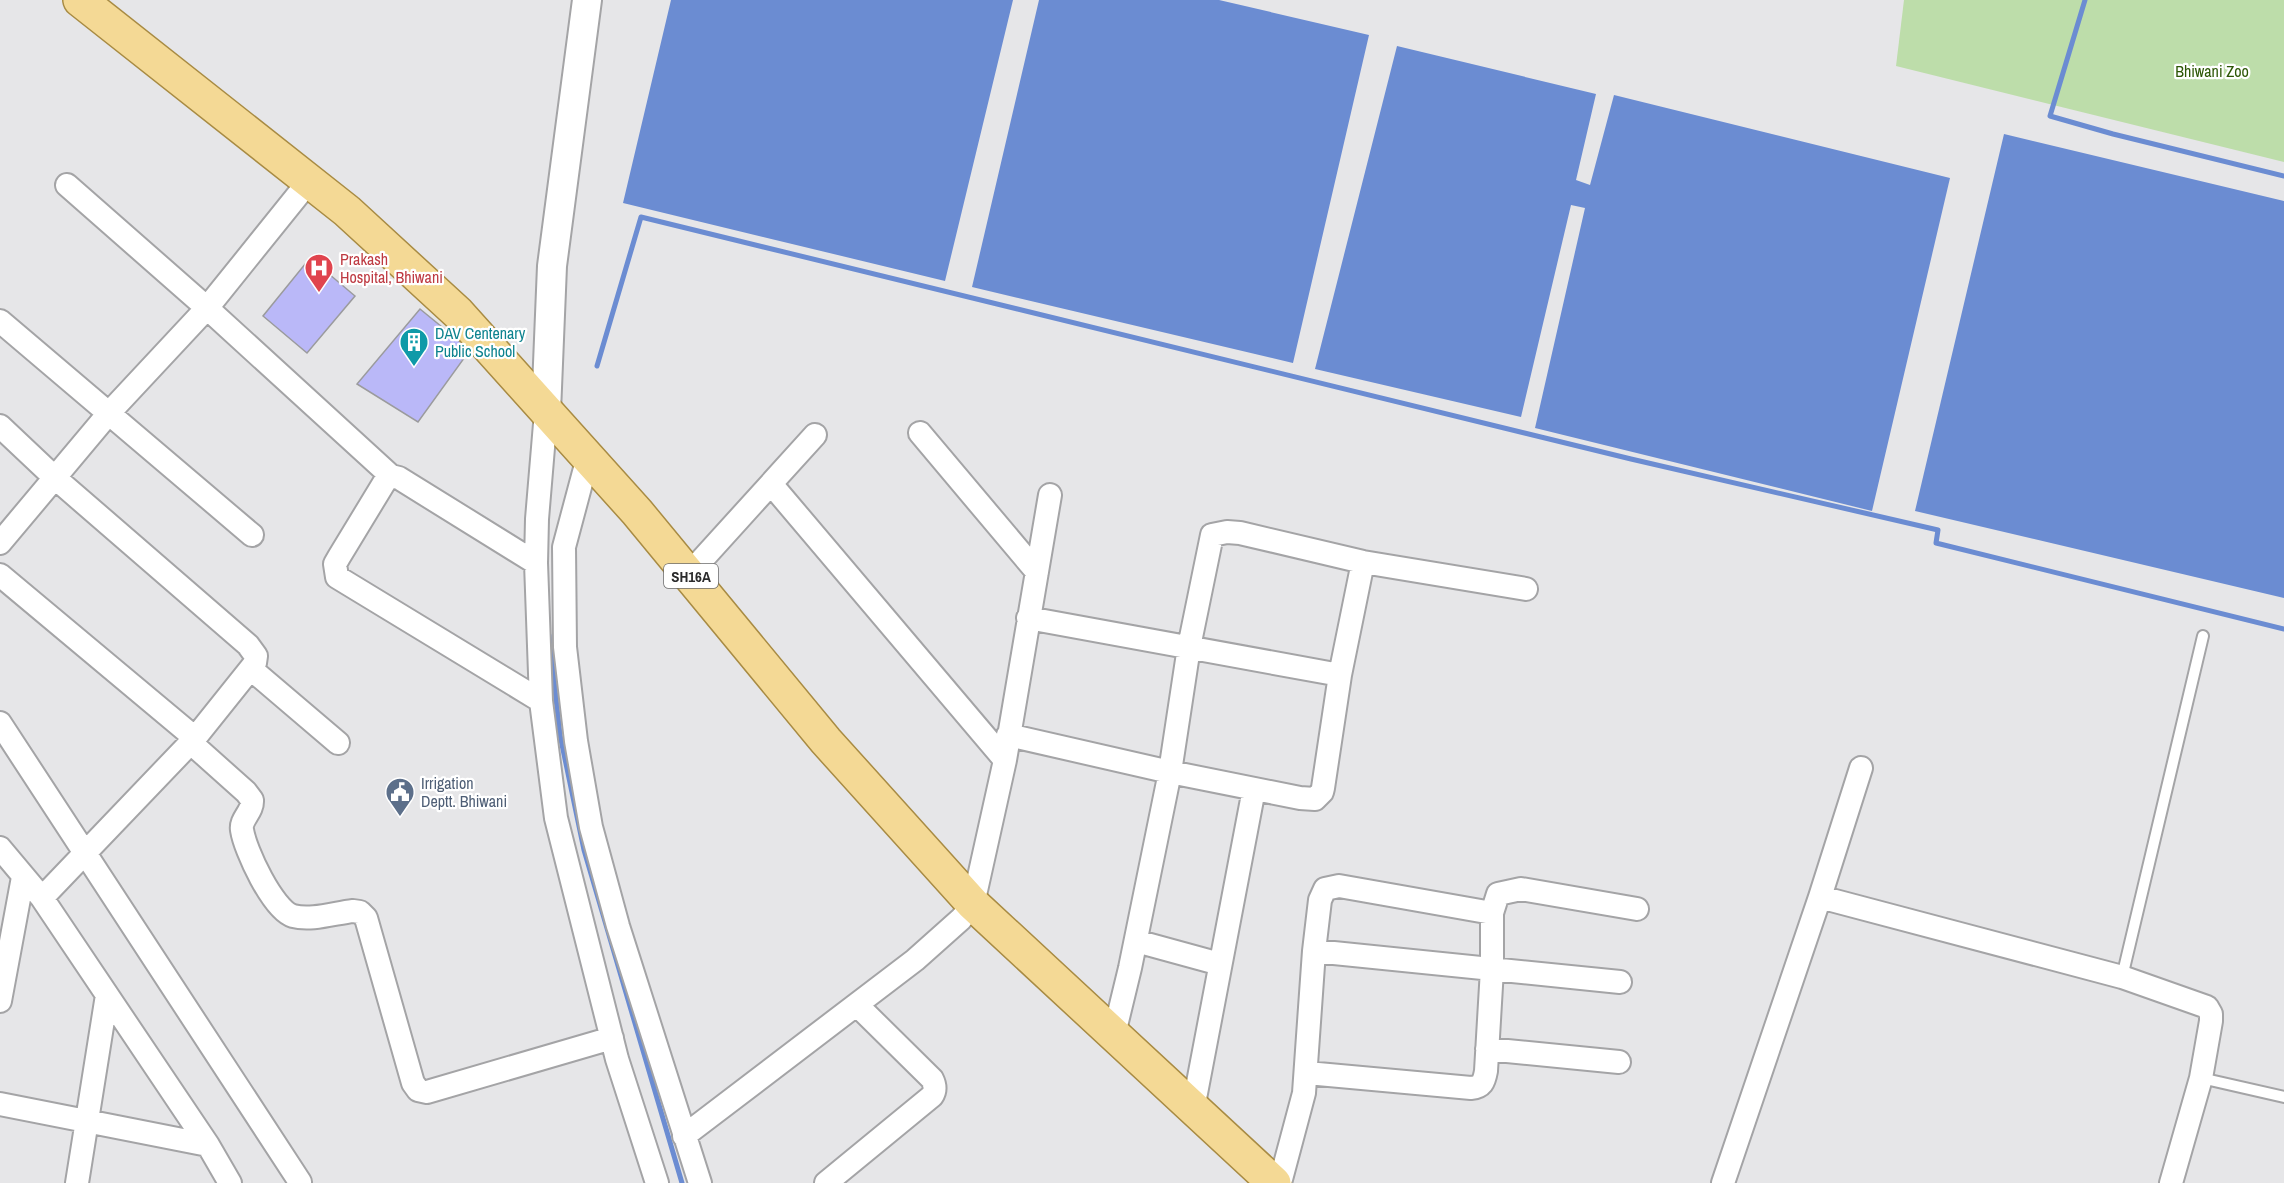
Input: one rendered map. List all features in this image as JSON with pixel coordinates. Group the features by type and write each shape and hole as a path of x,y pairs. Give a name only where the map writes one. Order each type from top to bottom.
{"main road":[{"name":"SH16A","path":"80,0 348,211 458,313 588,457 826,741 972,903 1274,1183"}],"street":[{"path":"586,0 552,266 546,412 537,519 536,563 541,701 556,818 612,1038 657,1183"},
{"path":"0,543 109,413 207,308 310,180"},
{"path":"67,185 207,308 391,476 399,478 536,563"},
{"path":"0,321 252,535"},
{"path":"0,426 54,477 252,648 256,660 192,740 42,898"},
{"path":"920,433 1036,573"},
{"path":"688,574 772,485 815,435"},
{"path":"588,457 564,547 565,647 576,741 591,826 618,926 700,1183"},
{"path":"391,476 387,478 335,564 337,577 541,701"},
{"path":"772,485 1005,760"},
{"path":"684,1136 857,1005 942,937 961,919 972,903 1005,760 1050,495"},
{"path":"1114,1034 1136,941 1170,772 1189,647 1210,539 1215,533 1227,531 1240,533 1363,562 1526,589"},
{"path":"1008,735 1170,772 1315,799 1322,792 1340,675 1363,562"},
{"path":"0,576 192,740 246,792 252,800 251,810 243,821 242,831 263,883 272,899 283,911 298,917 354,911 360,912 366,918 413,1083 418,1090 427,1092 612,1038"},
{"path":"1028,618 1340,675"},
{"path":"251,669 338,743"},
{"path":"0,723 300,1182"},
{"path":"1723,1183 1861,768"},
{"path":"1193,1109 1254,789"},
{"path":"0,848 42,898 208,1145 230,1183"},
{"path":"0,1001 23,877"},
{"path":"1280,1183 1301,1110 1307,1073 1314,951 1320,900 1325,889 1332,886 1492,913"},
{"path":"1307,1073 1471,1089 1480,1087 1484,1082 1487,1049 1492,969 1492,913 1496,897 1502,891 1536,891 1637,909"},
{"path":"1820,897 2122,977 2201,1004 2209,1010 2211,1021 2201,1078 2171,1183"},
{"path":"1136,941 1220,964"},
{"path":"1314,951 1620,982"},
{"path":"77,1183 107,995"},
{"path":"828,1182 932,1096 935,1091 932,1079 857,1005"},
{"path":"1487,1049 1619,1062"},
{"path":"0,1104 208,1145"}],"lane":[{"path":"2122,977 2203,636"},
{"path":"2201,1078 2284,1097"}],"green space":[{"name":"Bhiwani Zoo","path":"1904,0 2284,0 2284,162 1896,66"}],"water":[{"path":"671,0 1013,0 945,281 623,203"},
{"path":"1039,0 1219,0 1369,35 1293,363 972,287"},
{"path":"1397,46 1596,94 1576,180 1590,185 1614,95 1950,178 1872,511 1535,428 1585,208 1571,205 1521,417 1315,369"},
{"path":"2004,134 2284,201 2284,598 1915,511"}],"building":[{"path":"310,258 355,296 307,353 263,316"},
{"name":"DAV Centenary Public School","path":"420,309 470,350 418,422 357,384"}],"waterway":[{"path":"2085,0 2050,116 2284,176"},
{"path":"597,366 641,217 1631,459 1938,530 1936,543 2284,629"},
{"path":"549,635 560,735 584,850 682,1183"}],"place":[{"name":"Prakash Hospital, Bhiwani","path":"319,294"},
{"name":"DAV Centenary Public School","path":"414,368"},
{"name":"Irrigation Deptt. Bhiwani","path":"400,818"}]}
